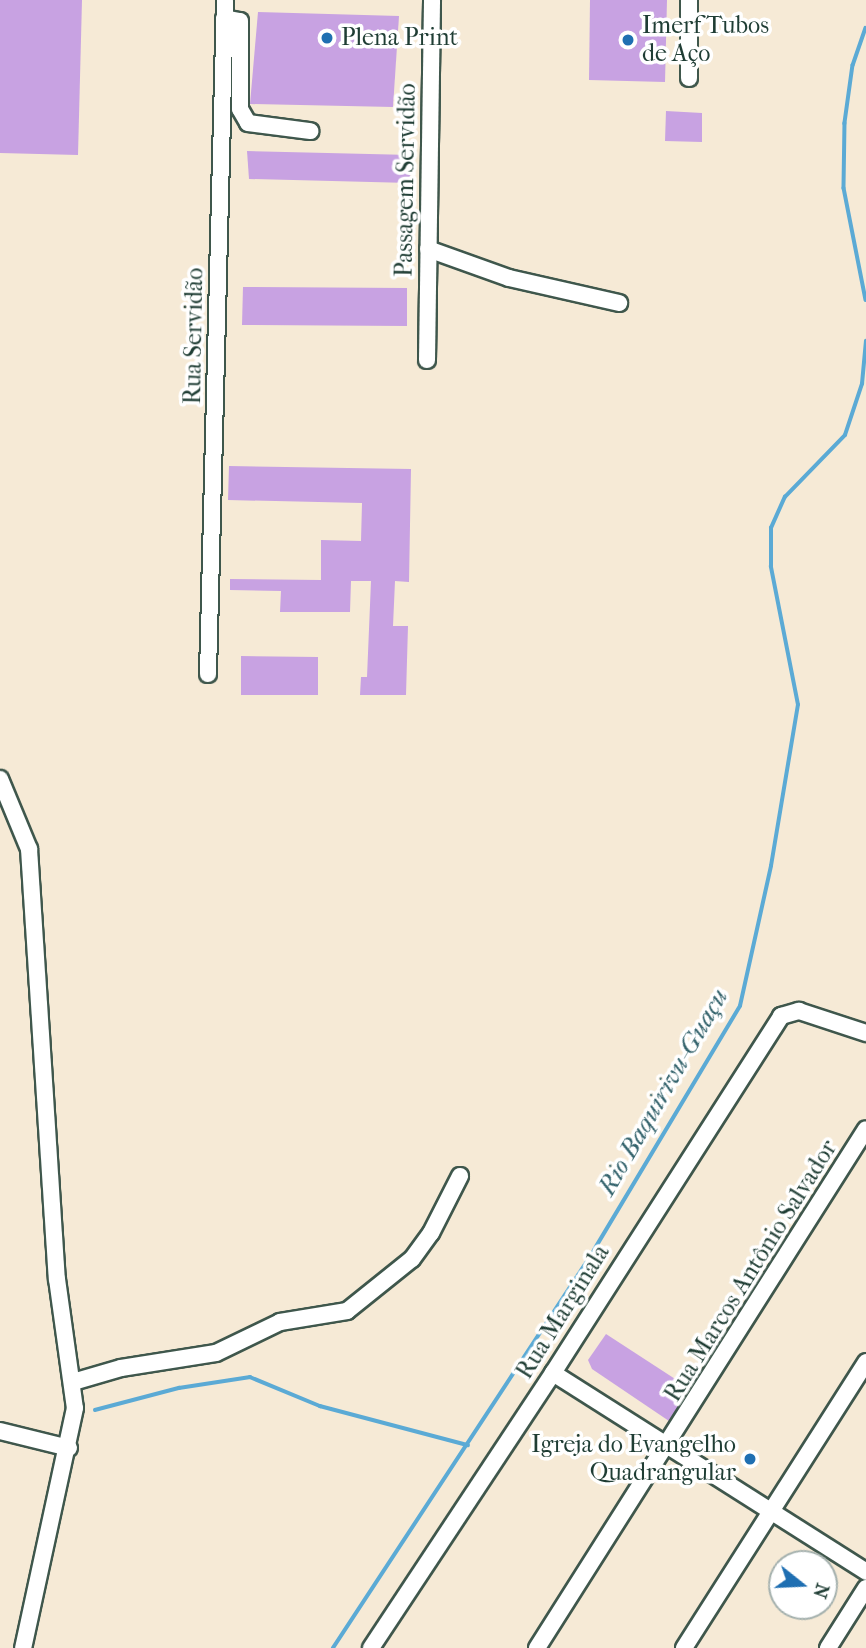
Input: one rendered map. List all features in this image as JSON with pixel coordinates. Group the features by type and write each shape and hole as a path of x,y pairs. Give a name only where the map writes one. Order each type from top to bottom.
{"street":[{"name":"Rua Servidão","path":"208,674 225,0"},
{"name":"Passagem Servidão","path":"426,360 432,0"},
{"path":"689,0 689,78"},
{"path":"224,18 240,21 240,109 248,123 310,131"},
{"path":"428,249 509,278 619,303"},
{"path":"0,779 29,849 57,1279 74,1382 69,1448 23,1648"},
{"name":"Rua Marginala","path":"371,1648 554,1373 781,1016 799,1011 866,1033"},
{"name":"Rua Marcos Antônio Salvador","path":"537,1648 670,1444 866,1129"},
{"path":"74,1382 121,1368 216,1353 280,1322 347,1311 417,1253 460,1176"},
{"path":"684,1648 866,1362"},
{"path":"554,1373 670,1444 866,1572"},
{"path":"0,1431 69,1448"},
{"path":"828,1648 866,1588"}],"building":[{"path":"0,0 82,0 78,155 0,153"},
{"name":"Imerf Tubos de Aço","path":"590,0 667,0 665,82 589,80"},
{"name":"Plena Print","path":"258,12 399,16 393,107 250,104"},
{"path":"666,111 702,113 702,142 665,141"},
{"path":"247,151 411,155 410,183 249,179"},
{"path":"243,287 407,288 407,326 242,325"},
{"path":"229,466 411,469 409,582 395,581 393,626 408,626 406,695 360,695 361,677 367,677 371,581 351,581 350,612 280,612 281,591 230,590 230,579 321,580 321,540 361,541 362,503 228,500"},
{"path":"241,656 318,657 318,695 241,695"},
{"path":"606,1334 689,1388 669,1421 592,1369 588,1360"}],"waterway":[{"name":"Rio Baquirivu-Guaçu","path":"866,28 853,65 845,123 844,188 866,300"},
{"name":"Rio Baquirivu-Guaçu","path":"333,1648 594,1250 740,1006 771,866 798,705 771,567 771,528 785,497 845,435 862,384 866,341"},
{"path":"95,1410 179,1388 250,1377 320,1406 468,1445"}],"place":[{"name":"Plena Print","path":"327,38"},
{"name":"Imerf Tubos de Aço","path":"628,40"},
{"name":"Igreja do Evangelho Quadrangular","path":"750,1459"}]}
